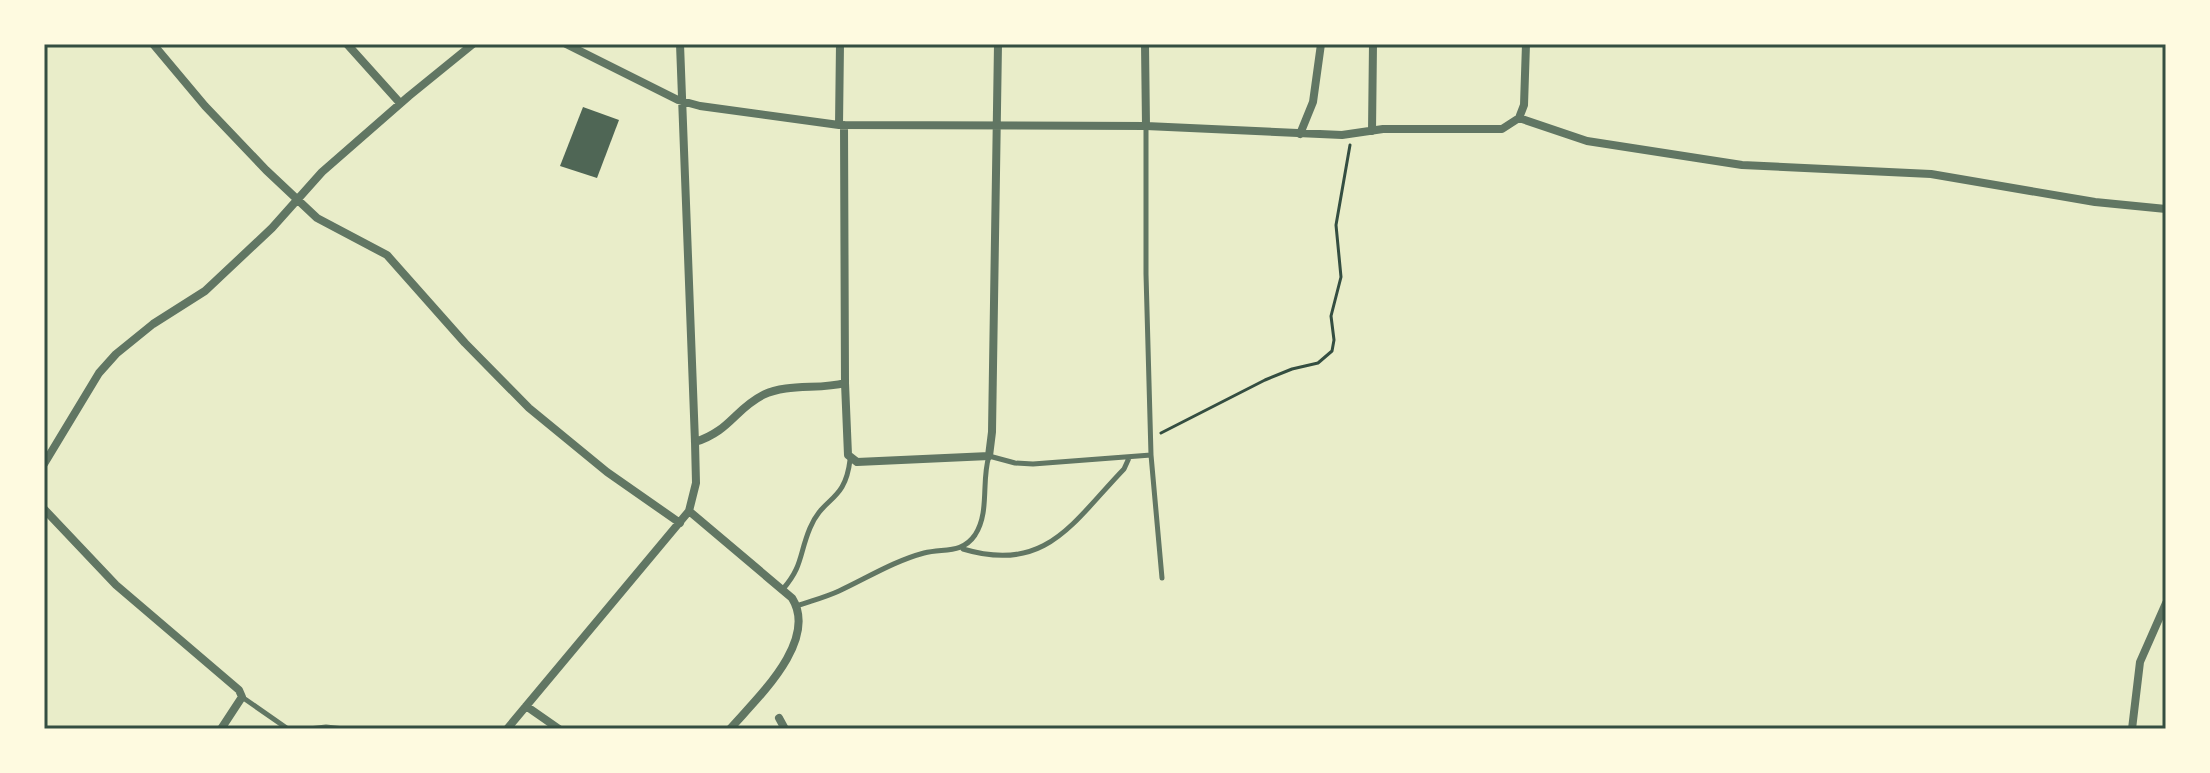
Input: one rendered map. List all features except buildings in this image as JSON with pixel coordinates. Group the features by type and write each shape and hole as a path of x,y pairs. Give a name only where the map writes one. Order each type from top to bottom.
{"street":[{"path":"153,44 205,106 317,218 387,255 465,343 529,408 607,472 680,523"},
{"path":"347,44 400,103"},
{"path":"44,464 99,373 116,354 153,324 205,291 272,228 322,172 473,44"},
{"path":"566,44 682,101 842,125 1146,126 1300,134 1502,129 1519,118 1524,105 1526,44"},
{"path":"507,729 689,511 696,483 680,44"},
{"path":"840,44 845,383 848,455 850,460 857,462 989,456 992,432 998,44"},
{"path":"1145,44 1146,126"},
{"path":"1300,134 1313,102 1321,44"},
{"path":"1372,131 1373,44"},
{"path":"1519,118 1587,141 1742,165 1931,174 2095,202 2166,209"},
{"path":"695,442 715,434 746,407 775,390 827,388 845,383"},
{"path":"44,509 116,585 239,690 242,697 221,729"},
{"path":"689,511 783,589 797,606 801,623 791,651 730,729"},
{"path":"2132,729 2140,662 2166,603"},
{"path":"526,706 559,729"},
{"path":"779,718 785,729"}],"lane":[{"path":"1146,126 1150,435 1162,578"},
{"path":"962,548 975,535 981,521 983,483 989,456 1033,464 1151,455"},
{"path":"797,606 926,552 962,548 989,557 1015,555 1049,544 1124,469 1129,458"},
{"path":"783,589 801,562 815,518 843,488 849,475 850,460"},
{"path":"242,697 288,729"},
{"path":"309,729 344,729"}],"path":[{"path":"1150,435 1162,432 1265,380 1318,363 1328,356 1334,340 1332,308 1341,282 1336,225 1352,134"}]}
